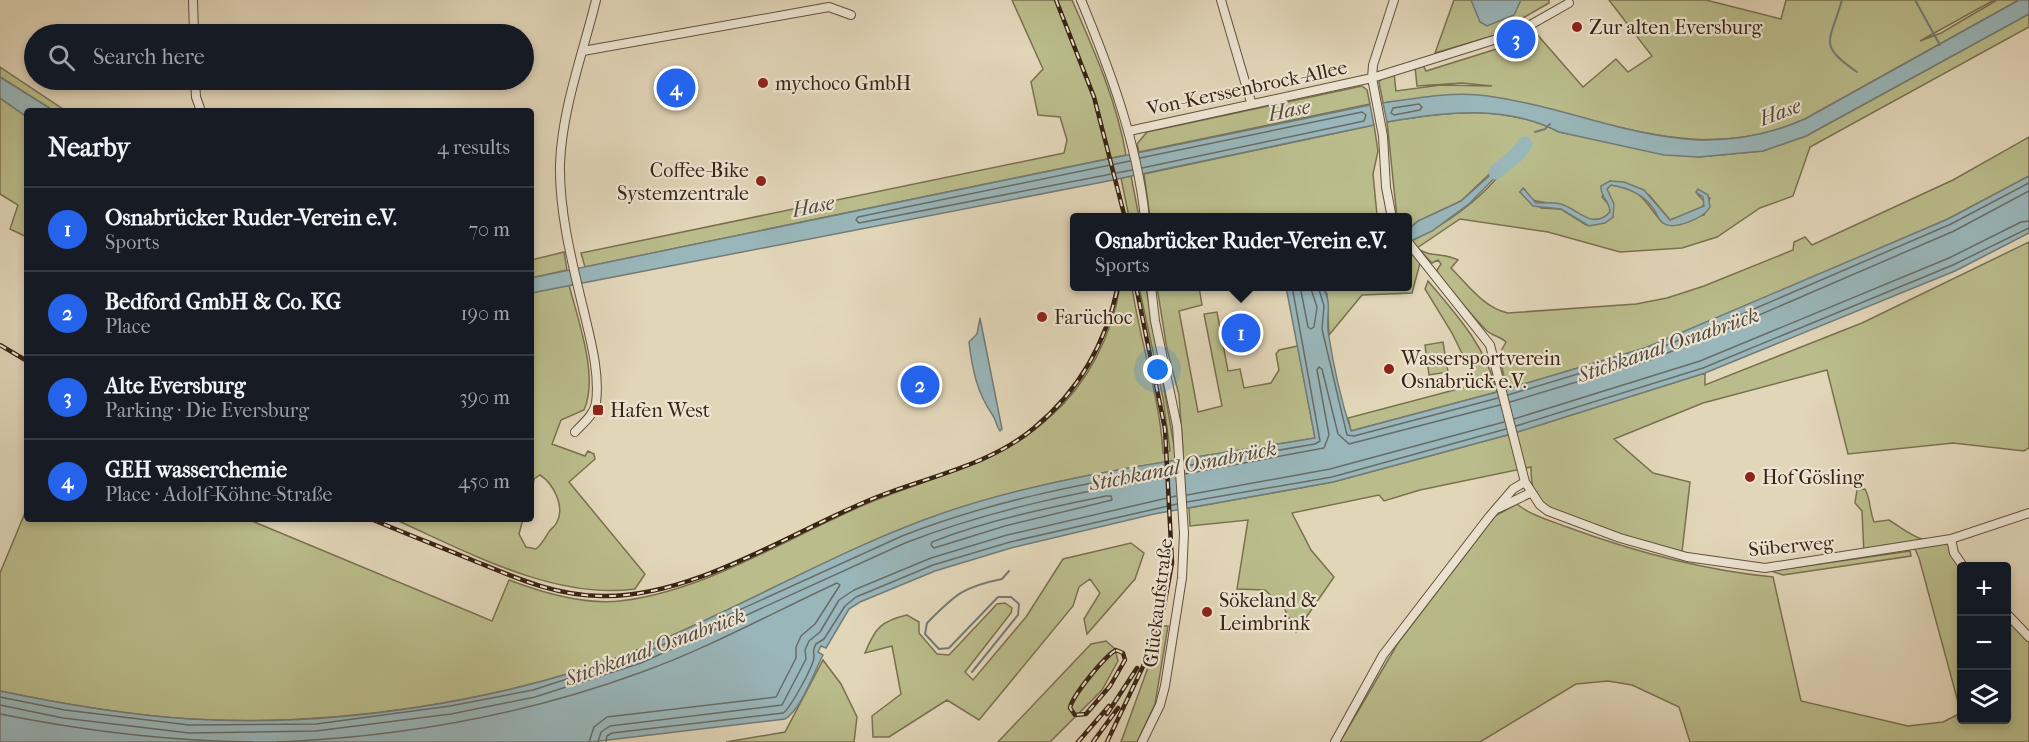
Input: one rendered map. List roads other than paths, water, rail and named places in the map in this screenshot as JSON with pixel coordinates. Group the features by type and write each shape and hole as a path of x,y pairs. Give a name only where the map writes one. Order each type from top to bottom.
{"street":[{"path":"193,0 194,24"},
{"path":"576,432 591,415 596,405 594,356 572,260 560,165 570,102 596,0"},
{"path":"1081,0 1103,53 1129,131 1144,213"},
{"path":"1221,0 1251,102"},
{"path":"1391,213 1386,187 1383,136 1372,78 1373,65 1394,0"},
{"name":"Von-Kerssenbrock-Allee","path":"1129,131 1251,102 1372,78 1516,33 1569,3"},
{"path":"583,51 829,8 851,15"},
{"path":"196,90 200,108"},
{"name":"Süberweg","path":"1412,248 1490,345 1525,482 1530,493 1548,511 1620,538 1702,561 1765,568 1951,539 2029,513"},
{"name":"Glückaufstraße","path":"1142,742 1165,686 1182,578 1183,528 1179,444 1172,396 1155,321 1152,291"},
{"path":"1335,742 1383,655 1495,510 1513,489 1525,482"},
{"path":"1495,510 1530,493"},
{"path":"1951,539 1954,553 1960,562"},
{"path":"2010,616 2029,637"}],"water":[{"path":"1471,0 1521,0 1514,15 1487,26 1480,22"},
{"path":"2019,0 2029,0 2029,14 1806,136 1763,151 1699,157 1664,155 1559,132 1517,117 1496,114 1452,113 1387,122 1383,103 1462,94 1488,96 1530,104 1645,133 1683,139 1722,140 1762,134 1805,119"},
{"path":"0,77 49,108 24,108 24,115 0,98"},
{"path":"1370,105 1374,125 1103,182 534,292 534,277"},
{"path":"1508,159 1511,161 1470,203 1432,231 1412,241 1412,226 1418,221 1461,201"},
{"name":"Stichkanal Osnabrück","path":"2029,176 2029,233 1955,271 1705,373 1511,434 1333,482 1154,514 1011,548 935,571 860,602 849,609 826,648 821,646 818,652 823,655 807,690 796,708 785,719 591,742 0,742 0,691 70,705 142,715 245,721 360,715 476,697 533,684 588,668 679,633 830,560 907,526 946,512 991,498 1083,477 1315,438 1287,291 1324,291 1325,293 1328,303 1328,331 1332,356 1351,431 1497,392 1645,348 1948,219"},
{"path":"1610,181 1624,182 1644,190 1670,220 1704,206 1703,197 1696,192 1698,189 1708,195 1710,207 1702,215 1688,222 1668,225 1662,222 1651,205 1642,197 1631,190 1611,185 1607,189 1614,204 1613,217 1605,223 1589,226 1561,209 1533,206 1520,192 1523,188 1536,203 1561,204 1586,217 1598,219 1610,212 1601,186"},
{"path":"980,318 1002,429 1000,431 979,389 972,361 969,342 977,334"}],"waterway":[{"path":"1842,0 1830,42 1836,55 1857,72"},
{"path":"1915,0 1940,45"},
{"path":"1535,132 1545,129 1550,124"},
{"path":"1496,172 1525,144"},
{"path":"972,672 1018,615 1019,604 1011,597 998,597 949,648 939,649 925,634 927,623 960,594 977,585 1002,579 1009,571"}],"railway":[{"path":"1056,0 1094,97 1124,213"},
{"path":"378,522 503,573 568,593 602,596 637,594 672,586 707,575 742,560 877,497 979,461 1017,441 1050,414 1077,382 1098,346 1117,291"},
{"path":"1107,742 1148,656 1164,606 1172,563 1165,429 1137,291"},
{"path":"0,345 24,359"},
{"path":"1116,650 1123,653 1125,660 1110,686 1086,714 1075,715 1070,708 1076,695 1097,668 1116,650"},
{"path":"1107,714 1137,668"},
{"path":"1078,742 1109,706"},
{"path":"1093,742 1118,708"}],"place":[{"name":"Zur alten Eversburg","path":"1577,27"},
{"name":"Alte Eversburg","path":"1516,39"},
{"name":"mychoco GmbH","path":"763,83"},
{"name":"GEH wasserchemie","path":"676,88"},
{"name":"Coffee-Bike Systemzentrale","path":"761,181"},
{"name":"Farüchoc","path":"1042,317"},
{"name":"Osnabrücker Ruder-Verein e.V.","path":"1241,333"},
{"name":"Wassersportverein Osnabrück e.V.","path":"1389,369"},
{"name":"Bedford GmbH & Co. KG","path":"920,385"},
{"name":"Hafen West","path":"598,410"},
{"name":"Hof Gösling","path":"1750,477"},
{"name":"Sökeland & Leimbrink","path":"1207,612"}],"water label":[{"name":"Hase","path":"1289,110"},
{"name":"Hase","path":"1780,112"},
{"name":"Hase","path":"813,206"}]}
